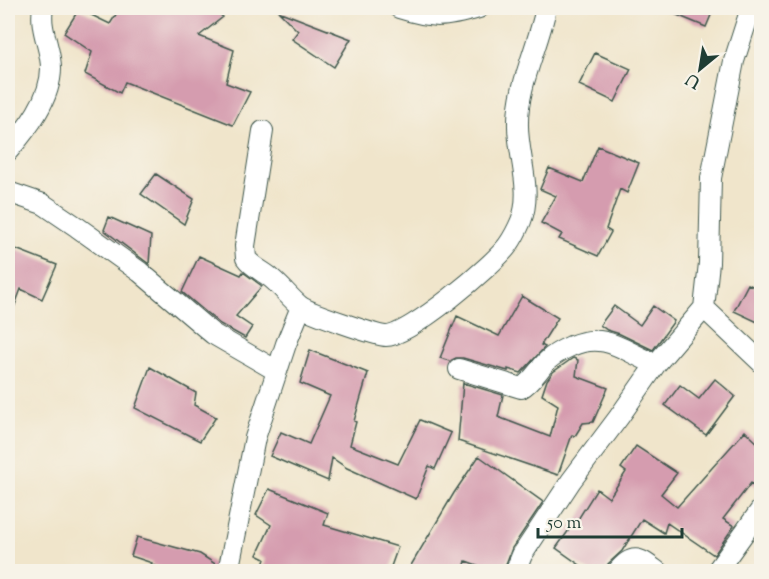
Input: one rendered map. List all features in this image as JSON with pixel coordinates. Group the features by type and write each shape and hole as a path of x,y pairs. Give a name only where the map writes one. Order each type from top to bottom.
{"street":[{"path":"8,151 46,96 51,68 44,38 41,15 43,8"},
{"path":"399,8 425,16 441,17 449,17 479,8"},
{"path":"263,131 245,246 246,258 268,275 301,307 380,336 393,335 427,315 478,275 508,245 522,220 526,202 518,128 519,97 546,8"},
{"path":"515,572 522,555 571,481 656,363 704,308 709,263 711,178 734,61 754,10"},
{"path":"8,192 43,204 140,272 213,334 277,371"},
{"path":"228,572 255,438 301,307"},
{"path":"704,308 762,363"},
{"path":"459,369 521,388 527,385 559,351 586,340 600,340 614,344 656,363"},
{"path":"716,572 762,508"},
{"path":"617,572 627,560 633,559 643,561 658,572"}],"building":[{"path":"120,8 210,8 223,17 199,36 234,50 226,83 250,92 233,125 125,82 120,93 85,74 92,52 64,33 79,9 110,24"},
{"path":"660,8 714,8 706,27"},
{"path":"278,11 351,39 334,67 292,39 298,31"},
{"path":"595,53 631,69 615,102 579,85"},
{"path":"598,146 639,163 627,193 620,189 606,229 611,232 598,256 559,239 562,234 541,223 556,196 540,189 549,168 583,182"},
{"path":"156,174 194,199 184,224 141,194"},
{"path":"109,217 151,236 149,264 104,230"},
{"path":"8,246 57,265 42,299 21,289 9,321 8,320"},
{"path":"199,256 241,275 243,272 262,286 236,316 252,327 245,338 220,324 182,292"},
{"path":"748,284 762,291 762,324 734,311"},
{"path":"522,296 558,318 541,345 545,347 521,373 463,358 450,361 440,358 457,316 499,336"},
{"path":"614,306 640,325 653,306 674,321 653,350 600,325"},
{"path":"310,350 368,373 354,421 356,422 350,445 398,464 420,420 451,433 435,469 429,466 416,499 347,468 332,458 328,481 270,456 281,432 309,444 330,396 300,383"},
{"path":"573,358 578,360 576,376 608,388 593,422 583,423 575,436 572,435 558,475 458,441 463,383 503,395 498,417 550,437 558,405 542,395 547,380 553,372"},
{"path":"150,367 196,393 194,405 216,417 200,441 135,408"},
{"path":"715,379 735,396 706,435 665,405 680,385 699,399"},
{"path":"745,431 762,447 762,492 751,483 723,519 734,526 714,555 667,523 664,533 642,519 622,551 608,564 605,572 590,572 556,548 575,524 597,489 609,498 626,472 621,468 636,446 677,473 661,494 677,507"},
{"path":"479,456 543,502 512,548 503,572 496,572 466,561 463,572 407,572 454,493"},
{"path":"269,489 328,513 324,525 398,547 389,572 261,572 265,559 257,555 271,525 256,515"},
{"path":"137,537 200,554 217,565 216,572 176,572 151,565 152,563 131,556"}]}
